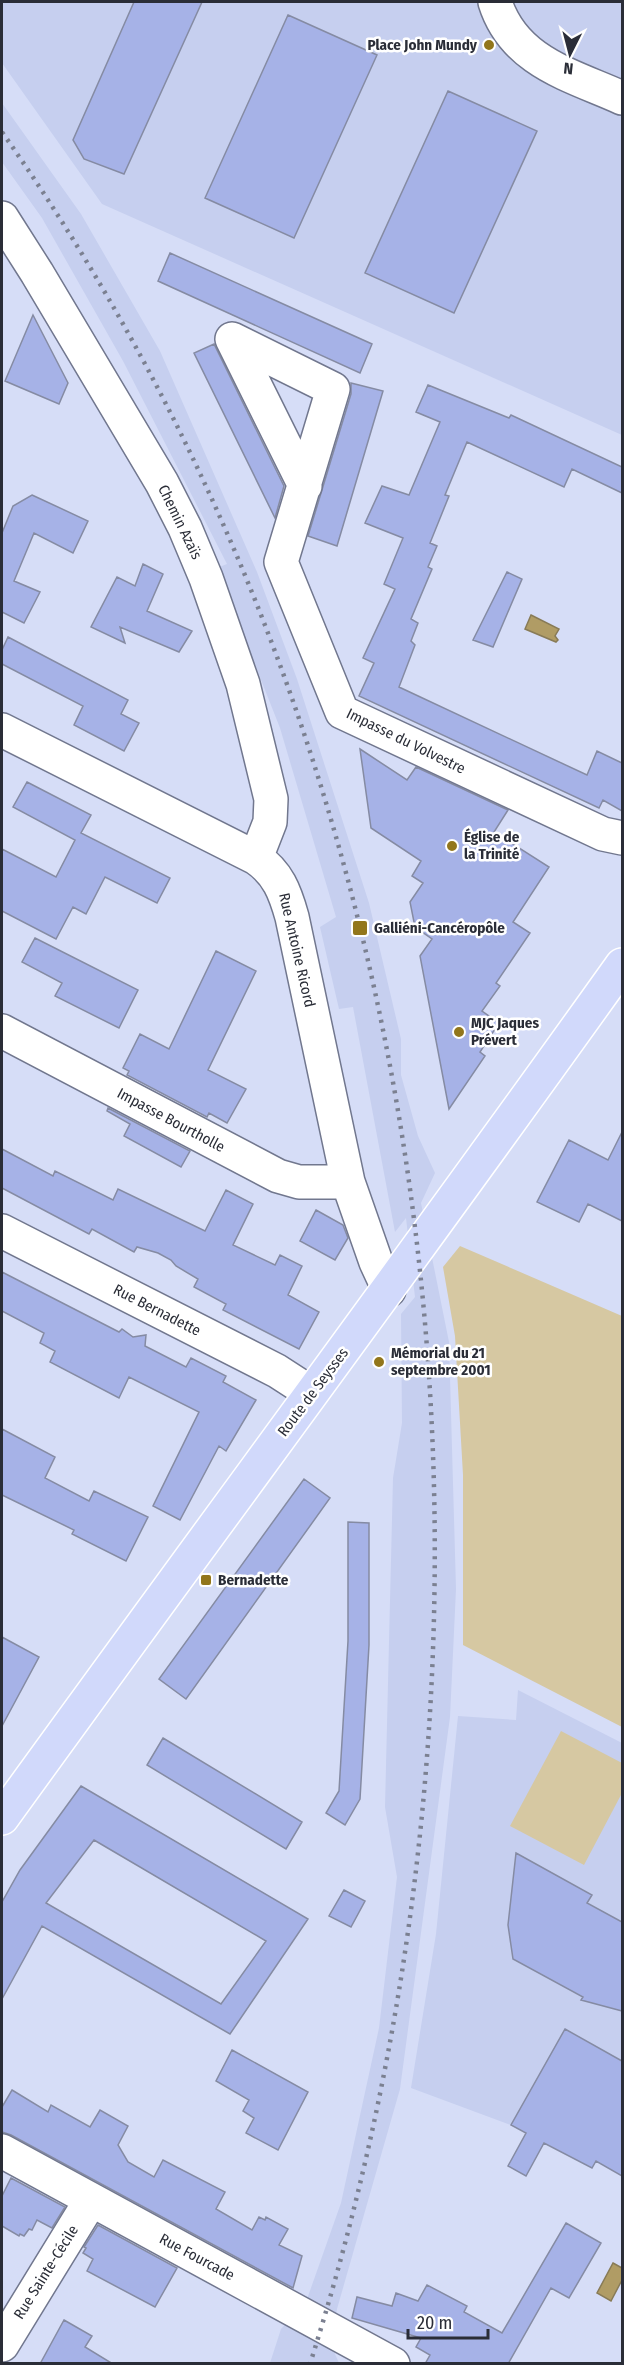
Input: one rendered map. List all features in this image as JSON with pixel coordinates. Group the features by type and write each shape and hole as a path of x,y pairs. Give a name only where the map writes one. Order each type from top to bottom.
{"main road":[{"name":"Route de Seysses","path":"2,1818 311,1393 389,1290 622,965"}],"street":[{"path":"495,2 511,36 525,50 545,63 622,98"},
{"name":"Chemin Azaïs","path":"2,218 38,273 162,483 185,528 206,578 243,684 271,799 270,822 256,858"},
{"name":"Impasse du Volvestre","path":"305,486 281,562 342,712 603,834 622,838"},
{"name":"Rue Antoine Ricord","path":"2,730 256,858 275,874 290,908 348,1182 376,1262 389,1290"},
{"name":"Impasse Bourtholle","path":"2,1031 278,1176 298,1182 348,1182"},
{"name":"Rue Bernadette","path":"2,1231 291,1378 311,1393"},
{"name":"Rue Fourcade","path":"2,2151 91,2200 353,2354 393,2364"},
{"name":"Rue Sainte-Cécile","path":"2,2345 91,2200"}],"shaded area":[{"path":"2,2 622,2 622,435 102,204 2,63"},
{"path":"2,103 81,214 160,351 257,572 297,679 369,903 401,1039 401,1075 418,1136 435,1173 421,1203 449,1342 456,1589 450,1717 400,2089 337,2309 331,2345 339,2363 270,2363 281,2329 306,2302 341,2203 379,2028 397,1877 385,1807 393,1478 402,1423 401,1314 415,1297 406,1218 395,1232 353,1007 339,1009 320,927 336,917 280,728 217,568 227,564 123,361 42,218 2,162"},
{"path":"531,615 559,629 555,636 558,640 556,642 525,629"},
{"path":"460,1246 622,1316 622,1727 463,1645 463,1475 455,1336 443,1267"},
{"path":"518,1690 622,1743 622,2176 596,2161 592,2168 511,2125 411,2088 436,1934 458,1716 516,1720"},
{"path":"561,1731 622,1763 622,1793 584,1865 510,1826"},
{"path":"613,2263 622,2268 622,2280 611,2301 597,2293"}],"building":[{"path":"134,2 202,2 124,174 84,159 73,140"},
{"path":"288,15 377,55 294,238 205,198"},
{"path":"448,91 537,131 454,313 365,273"},
{"path":"170,253 372,344 360,373 158,281"},
{"path":"33,315 68,383 59,404 5,381"},
{"path":"214,344 284,486 275,518 194,353"},
{"path":"351,383 383,391 337,546 308,536 351,394"},
{"path":"428,385 509,418 511,415 622,467 622,493 572,469 564,487 467,442 445,495 449,496 430,543 437,546 428,567 432,569 411,619 418,623 411,641 415,645 399,687 587,775 597,751 622,763 622,811 603,800 599,808 359,696 374,663 363,658 395,589 384,584 403,538 365,523 382,486 409,495 440,422 416,412"},
{"path":"32,495 88,521 73,553 34,533 14,581 40,592 24,623 2,612 2,533 13,506"},
{"path":"143,564 163,574 147,611 192,631 179,652 120,627 125,643 91,627 117,577 135,586"},
{"path":"507,572 522,579 493,647 473,640"},
{"path":"8,637 128,700 121,714 139,723 124,751 74,725 83,706 2,664 2,650"},
{"path":"360,749 407,780 416,767 508,810 494,832 549,867 513,922 530,933 496,983 500,986 482,1011 499,1023 480,1052 485,1056 449,1109 420,956 432,939 415,927 410,902 423,883 412,876 421,861 371,828"},
{"path":"27,782 91,815 81,833 170,878 157,903 105,877 86,914 73,907 56,939 2,911 2,849 56,877 75,840 13,807"},
{"path":"35,938 138,990 119,1028 55,996 62,983 22,962"},
{"path":"216,951 256,971 208,1070 246,1089 227,1123 209,1113 207,1117 127,1075 129,1071 123,1068 140,1034 169,1049"},
{"path":"108,1108 190,1151 181,1167 124,1136 130,1124 107,1111"},
{"path":"622,1132 622,1221 588,1204 579,1222 537,1202 569,1140 608,1160"},
{"path":"2,1149 53,1176 55,1171 113,1200 118,1189 205,1231 226,1190 253,1204 233,1245 275,1265 280,1255 302,1266 288,1295 319,1312 299,1349 223,1310 226,1304 194,1287 198,1279 176,1266 171,1260 158,1253 137,1247 134,1252 92,1229 89,1234 2,1188"},
{"path":"316,1210 343,1225 348,1238 335,1260 300,1241"},
{"path":"2,1272 119,1332 122,1329 133,1337 146,1335 145,1346 186,1367 191,1358 226,1376 223,1382 256,1400 226,1451 219,1446 180,1520 153,1506 199,1412 129,1377 119,1398 50,1362 55,1351 40,1343 44,1333 2,1311"},
{"path":"2,1429 55,1457 45,1478 89,1501 94,1491 148,1517 126,1561 72,1534 74,1530 2,1495"},
{"path":"304,1479 330,1498 186,1699 159,1679"},
{"path":"348,1522 369,1523 369,1645 360,1799 345,1825 326,1813 339,1791 348,1641"},
{"path":"2,1637 39,1657 2,1726"},
{"path":"163,1738 302,1822 286,1849 147,1765"},
{"path":"81,1786 308,1919 230,2034 42,1926 2,1999 2,1902 20,1870","holes":["94,1840 266,1941 221,2004 46,1903"]},
{"path":"516,1853 592,1895 587,1903 622,1922 622,2011 581,2000 583,1997 513,1959 508,1925"},
{"path":"344,1890 365,1901 351,1927 329,1916"},
{"path":"565,2029 622,2061 622,2176 596,2161 592,2168 544,2143 526,2176 508,2166 526,2133 511,2125"},
{"path":"232,2050 308,2092 278,2150 246,2133 254,2118 243,2111 249,2100 216,2081"},
{"path":"12,2090 48,2112 51,2105 90,2127 100,2110 128,2126 118,2145 128,2162 154,2177 163,2160 225,2192 216,2209 252,2230 259,2217 265,2220 266,2217 288,2229 279,2245 302,2256 293,2288 2,2132 2,2107"},
{"path":"11,2178 65,2207 52,2228 37,2220 32,2230 29,2229 24,2236 20,2234 19,2236 2,2226 2,2196"},
{"path":"566,2223 601,2243 569,2298 551,2288 508,2364 425,2364 430,2355 416,2347 421,2338 352,2318 357,2297 392,2306 396,2293 418,2301 427,2285 467,2306 464,2312 502,2333"},
{"path":"98,2225 177,2268 155,2307 87,2271 93,2259 83,2253 86,2248 84,2247"},
{"path":"64,2320 92,2336 85,2347 113,2364 40,2364"}],"railway":[{"path":"2,132 154,382 273,647 359,925 413,1210 434,1501 424,1793 382,2082 310,2364"}],"place":[{"name":"Place John Mundy","path":"489,45"},
{"name":"Église de la Trinité","path":"452,846"},
{"name":"Galliéni-Cancéropôle","path":"360,928"},
{"name":"MJC Jaques Prévert","path":"459,1032"},
{"name":"Mémorial du 21 septembre 2001","path":"379,1362"},
{"name":"Bernadette","path":"206,1580"}]}
